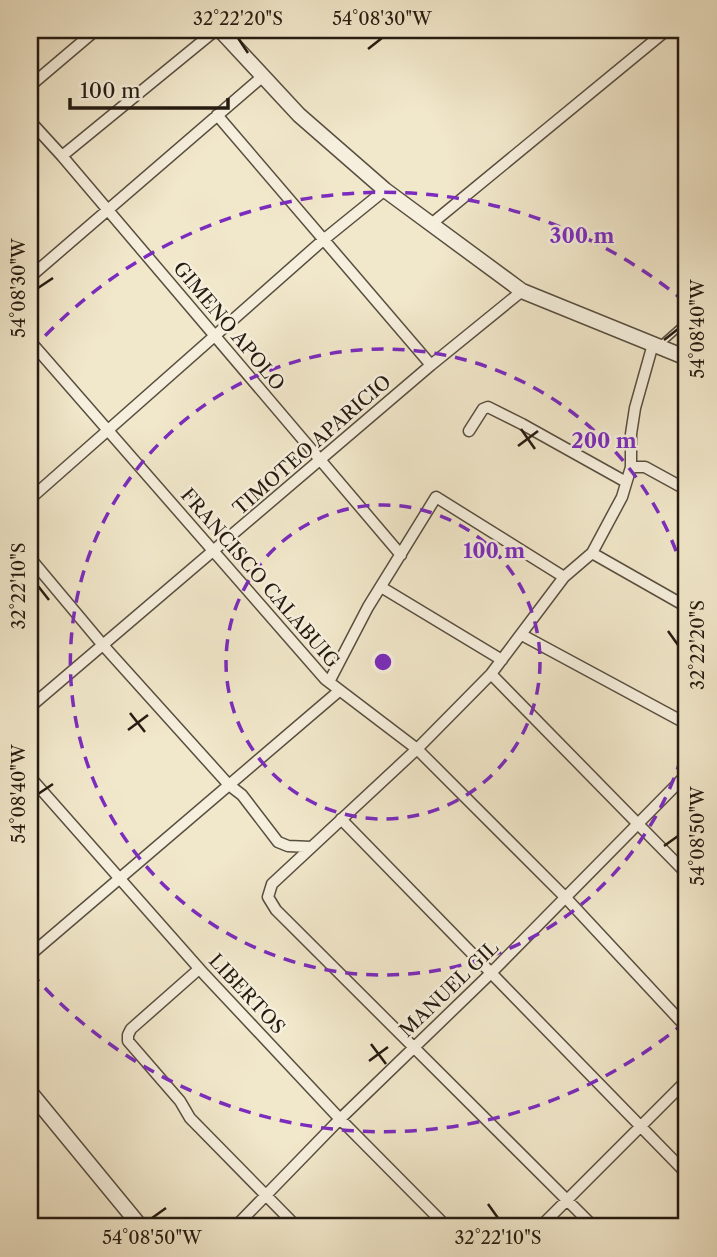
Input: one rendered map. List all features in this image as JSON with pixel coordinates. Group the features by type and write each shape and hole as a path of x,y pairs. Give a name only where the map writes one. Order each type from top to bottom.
{"street":[{"path":"30,86 96,30"},
{"path":"62,156 218,30 299,115 385,190 522,291 687,358"},
{"path":"430,225 667,30"},
{"path":"30,277 262,77"},
{"path":"217,115 430,366"},
{"name":"GIMENO APOLO","path":"30,121 401,555"},
{"path":"30,499 322,241 385,190"},
{"name":"TIMOTEO APARICIO","path":"30,707 430,366 522,291"},
{"name":"FRANCISCO CALABUIG","path":"30,341 106,431 329,682 417,749 566,898 687,1028"},
{"path":"594,1227 276,910 268,897 272,884 417,749 491,674 564,577 592,553 622,497 631,467 631,434 635,408 656,345"},
{"path":"469,432 483,409 488,407 626,482"},
{"path":"631,467 645,467 687,490"},
{"path":"329,682 381,587 436,497 564,577"},
{"path":"592,553 687,607"},
{"path":"30,558 102,644 229,785 242,795 278,842 288,846 311,847"},
{"path":"381,587 502,660"},
{"path":"522,635 687,724"},
{"path":"491,674 687,874"},
{"path":"30,955 339,691"},
{"name":"MANUEL GIL","path":"235,1227 687,774"},
{"name":"LIBERTOS","path":"30,777 199,969 340,1119 447,1227"},
{"path":"341,819 687,1174"},
{"path":"199,969 131,1029 128,1041 180,1101 190,1118 297,1227"},
{"path":"540,1227 687,1080"},
{"path":"30,1092 141,1227"}],"lane":[{"path":"656,345 687,321"}]}
